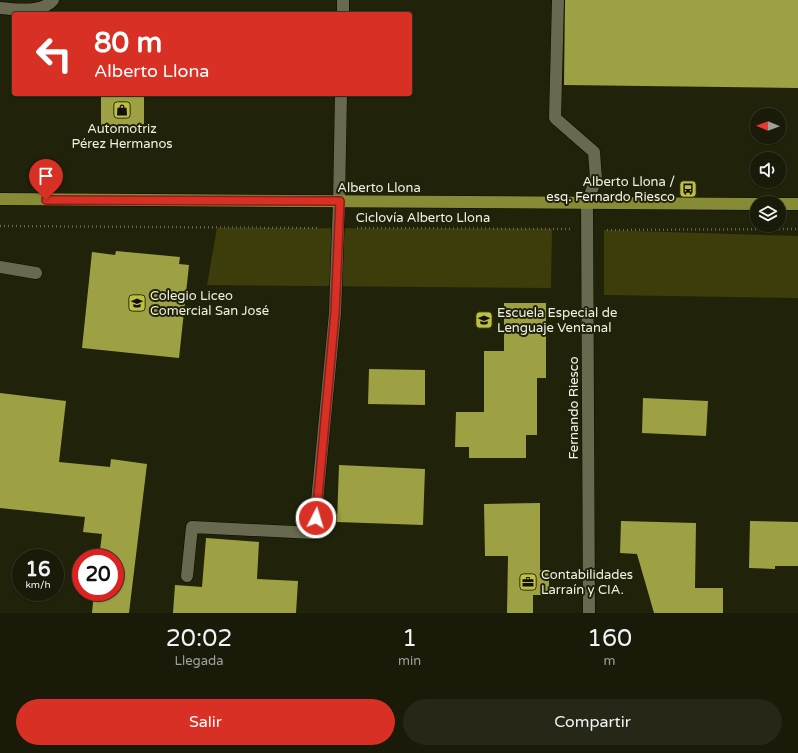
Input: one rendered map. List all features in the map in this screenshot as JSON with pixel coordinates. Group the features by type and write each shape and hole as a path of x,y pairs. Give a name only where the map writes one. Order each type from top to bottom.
{"main road":[{"name":"Alberto Llona","path":"0,200 750,204"},
{"path":"786,204 798,204"}],"street":[{"path":"0,8 38,9 46,6 53,0"},
{"path":"343,0 343,12"},
{"path":"558,0 555,118 594,152 596,179 587,203"},
{"path":"187,576 192,527 314,533 335,313 340,201 342,96"},
{"name":"Fernando Riesco","path":"587,203 589,613"},
{"path":"0,267 36,273"}],"path":[{"name":"Ciclovía Alberto Llona","path":"0,226 587,230 798,229"}],"shaded area":[{"path":"217,228 552,229 551,288 207,285"},
{"path":"604,230 798,236 798,298 604,295"}],"building":[{"path":"565,0 798,0 798,88 564,85"},
{"name":"Automotriz Pérez Hermanos","path":"101,96 144,96 144,126 101,126"},
{"name":"Colegio Liceo Comercial San José","path":"116,251 180,257 179,264 189,265 179,358 82,348 92,252 115,255"},
{"path":"504,303 546,303 546,378 537,378 537,435 526,435 526,458 469,458 469,447 455,447 456,412 484,412 484,351 504,351"},
{"path":"369,369 425,370 425,405 368,404"},
{"path":"0,393 66,401 59,462 110,467 111,459 147,464 129,613 92,613 93,601 124,601 124,549 100,549 102,534 83,532 85,517 0,508"},
{"path":"643,398 708,401 706,436 642,433"},
{"path":"339,465 425,469 423,525 337,522"},
{"path":"540,503 540,570 549,570 549,595 533,595 533,613 507,613 508,556 485,556 484,504"},
{"path":"621,521 696,523 695,588 723,588 723,613 654,613 637,554 620,553"},
{"path":"750,521 798,522 798,566 775,566 775,569 749,568"},
{"path":"206,538 259,542 257,579 298,581 296,613 173,613 175,585 202,587"}],"place":[{"name":"Automotriz Pérez Hermanos","path":"122,110"},
{"name":"Alberto Llona / esq. Fernardo Riesco","path":"688,189"},
{"name":"Colegio Liceo Comercial San José","path":"137,303"},
{"name":"Escuela Especial de Lenguaje Ventanal","path":"484,320"},
{"name":"Contabilidades Larraín y CIA.","path":"528,582"}],"route":[{"path":"46,200 340,201 335,313 316,518"}]}
